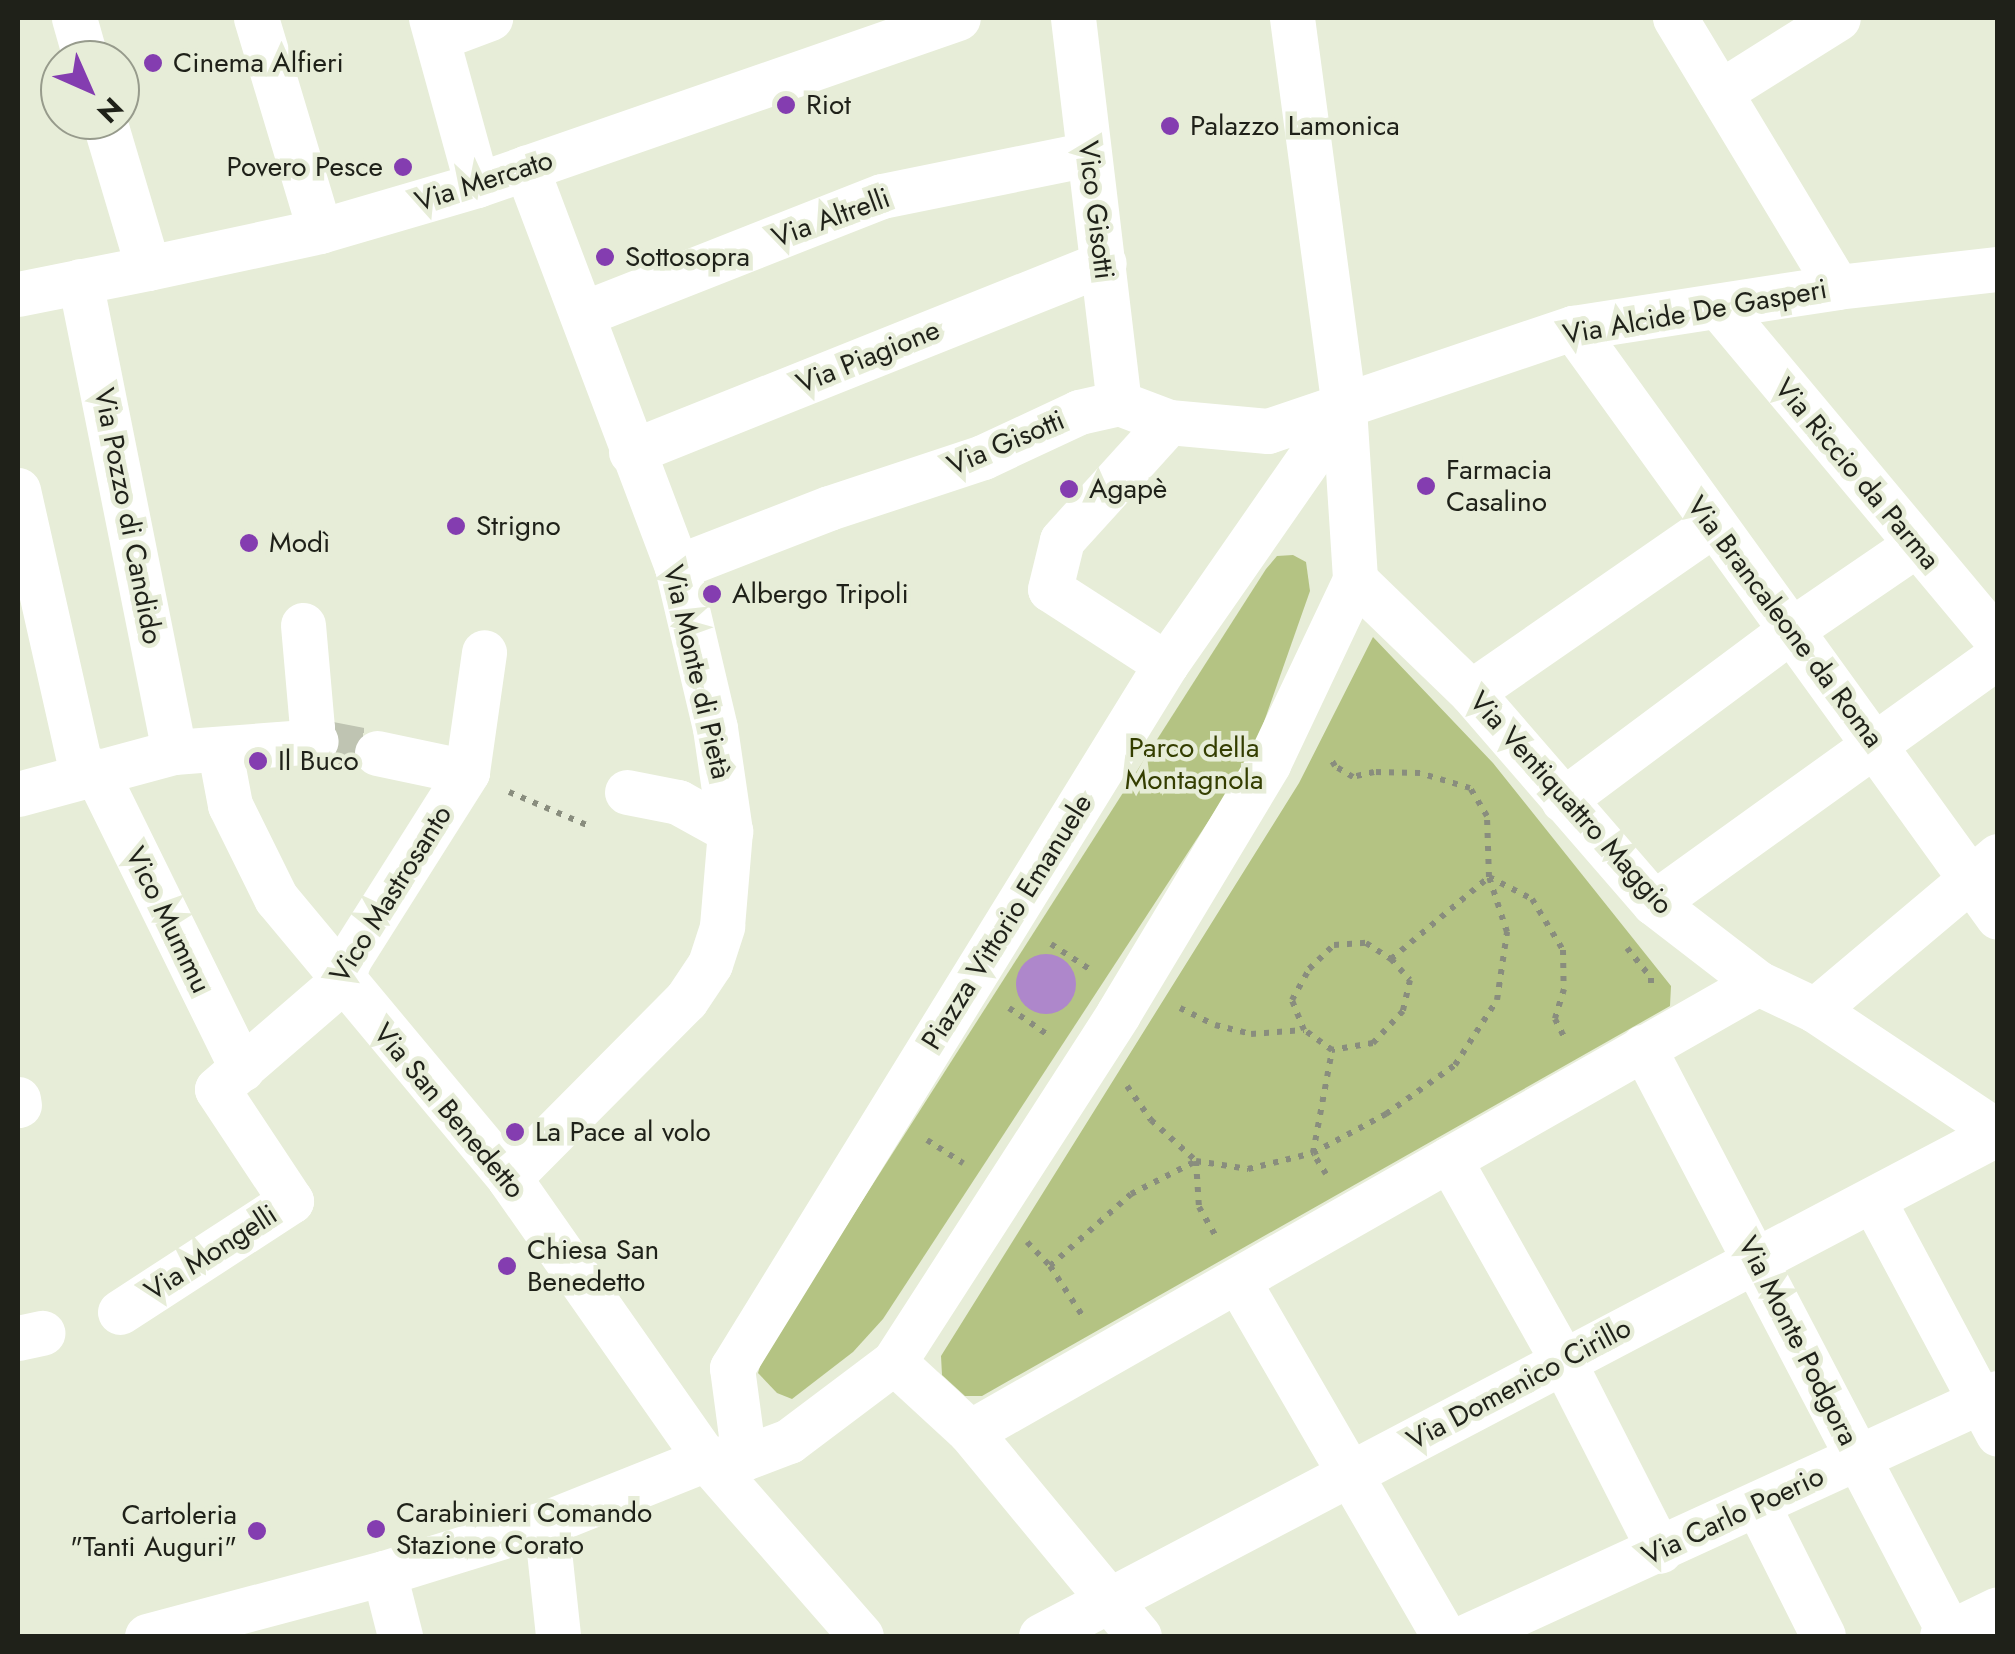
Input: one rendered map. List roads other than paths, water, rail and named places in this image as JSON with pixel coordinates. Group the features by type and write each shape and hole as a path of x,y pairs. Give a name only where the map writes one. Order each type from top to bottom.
{"street":[{"path":"256,18 320,231"},
{"path":"477,186 434,28 490,18"},
{"name":"Via Mercato","path":"18,294 320,231 477,186 958,18"},
{"name":"Vico Gisotti","path":"1073,18 1119,403"},
{"path":"148,1636 204,1628 546,1523 725,1458 788,1442 894,1362 1118,1014 1268,764 1355,580 1344,408 1292,18"},
{"path":"1676,18 1838,287"},
{"path":"1720,92 1838,18"},
{"path":"110,140 148,268"},
{"name":"Via Altrelli","path":"582,314 882,196 1089,154"},
{"name":"Via Monte di Pietà","path":"508,1178 686,1000 710,964 722,926 730,831 715,728 676,567 526,168"},
{"name":"Via Piagione","path":"631,452 1104,262"},
{"name":"Via Alcide De Gasperi","path":"1344,408 1573,328 1838,287 1998,269"},
{"name":"Via Pozzo di Candido","path":"80,281 174,752"},
{"name":"Via Riccio da Parma","path":"1718,306 1914,546 1998,641"},
{"name":"Via Brancaleone da Roma","path":"1573,328 1712,526 1874,742 1984,867 1998,917"},
{"path":"1119,403 1169,422 1268,431 1344,408"},
{"name":"Via Gisotti","path":"676,567 829,508 983,456 1079,412 1119,403"},
{"name":"Piazza Vittorio Emanuele","path":"725,1458 732,1368 1166,664 1344,408"},
{"path":"1166,664 1050,590 1062,540 1169,422"},
{"name":"Vico Mummu","path":"18,490 88,772 229,1079"},
{"path":"1471,692 1712,526"},
{"path":"1563,800 1792,630 1914,546"},
{"name":"Via Ventiquattro Maggio","path":"1355,580 1471,692 1654,903 1758,983 1815,1010 1998,1132"},
{"path":"18,794 88,772 174,752 220,752 312,740 303,625"},
{"name":"Vico Mastrosanto","path":"229,1079 341,982 349,959 467,772 484,652"},
{"path":"1654,903 1998,656"},
{"name":"Via San Benedetto","path":"220,752 230,804 276,898 341,982 508,1178 861,1636"},
{"path":"377,753 467,772"},
{"path":"627,792 678,802 730,831"},
{"path":"1815,1010 1984,867"},
{"path":"970,1432 1229,1262 1448,1159 1758,983"},
{"name":"Via Monte Podgora","path":"1643,1047 1947,1635"},
{"name":"Via Mongelli","path":"120,1312 291,1201 229,1079"},
{"name":"Via Domenico Cirillo","path":"1041,1636 1998,1132"},
{"path":"1448,1159 1563,1361 1660,1551"},
{"path":"1874,1200 1992,1409"},
{"path":"1229,1262 1444,1636"},
{"path":"894,1362 970,1432 1139,1636"},
{"name":"Via Carlo Poerio","path":"1467,1636 1858,1458 1992,1409"},
{"path":"1758,1506 1823,1636"},
{"path":"546,1523 558,1636"},
{"path":"384,1573 400,1636"},
{"path":"1947,1635 1998,1609"}],"tunnel":[{"path":"316,741 377,753"}],"place":[{"name":"Cinema Alfieri","path":"153,63"},
{"name":"Riot","path":"786,105"},
{"name":"Palazzo Lamonica","path":"1170,126"},
{"name":"Povero Pesce","path":"403,167"},
{"name":"Sottosopra","path":"605,257"},
{"name":"Farmacia Casalino","path":"1426,486"},
{"name":"Agapè","path":"1069,489"},
{"name":"Strigno","path":"456,526"},
{"name":"Modì","path":"249,543"},
{"name":"Albergo Tripoli","path":"712,594"},
{"name":"Il Buco","path":"258,761"},
{"name":"La Pace al volo","path":"515,1132"},
{"name":"Chiesa San Benedetto","path":"507,1266"},
{"name":"Carabinieri Comando Stazione Corato","path":"376,1529"},
{"name":"Cartoleria \"Tanti Auguri\"","path":"257,1531"}],"park label":[{"name":"Parco della Montagnola","path":"1194,764"}]}
